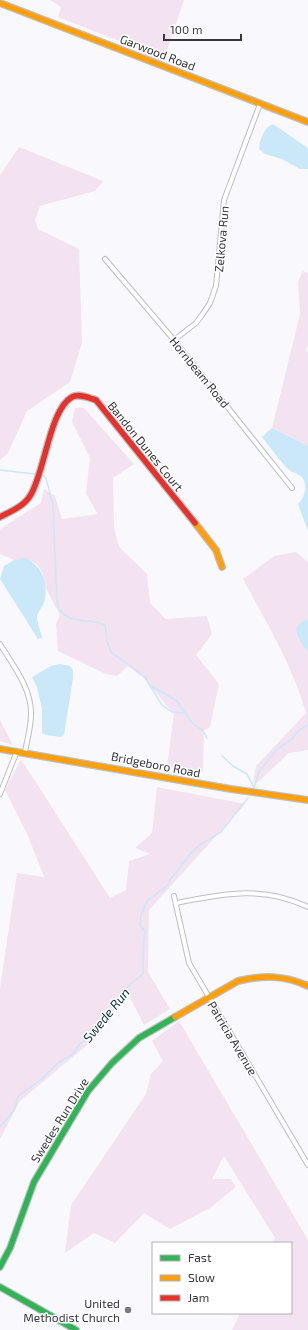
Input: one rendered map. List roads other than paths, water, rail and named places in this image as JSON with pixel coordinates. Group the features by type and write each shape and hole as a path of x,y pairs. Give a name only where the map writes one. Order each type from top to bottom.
{"street":[{"name":"Garwood Road","path":"0,3 308,122"},
{"name":"Zelkova Run","path":"174,340 199,319 210,303 214,294 220,257 224,200 260,104"},
{"name":"Hornbeam Road","path":"105,259 174,340 292,488"},
{"name":"Bandon Dunes Court","path":"0,517 29,498 38,482 56,418 63,404 72,397 85,396 96,400 216,550 222,567"},
{"path":"0,644 23,681 30,702 31,715 25,752"},
{"name":"Bridgeboro Road","path":"0,749 25,752 240,791 308,800"},
{"path":"0,794 17,751"},
{"path":"176,903 220,894 246,892 272,895 308,908"},
{"name":"Patricia Avenue","path":"174,896 189,963 308,1165"},
{"name":"Swedes Run Drive","path":"0,1267 10,1248 34,1182 88,1090 112,1063 139,1038 238,980 269,975 287,978 308,986"},
{"path":"0,1287 76,1330"}],"water":[{"path":"273,124 308,148 308,169 300,169 282,159 265,154 259,149 264,131"},
{"path":"272,428 308,446 308,531 298,504 305,491 304,480 302,477 288,469 262,437"},
{"path":"26,558 37,566 43,577 46,589 44,603 37,617 42,638 38,639 0,579 4,566 14,560"},
{"path":"308,619 308,651 298,638 297,629 298,625"},
{"path":"60,664 70,666 73,670 64,735 61,737 42,733 42,709 37,687 32,677 51,666"}],"waterway":[{"path":"0,470 43,475 46,478 53,505 57,602 60,610 64,615 70,618 105,625 107,641 111,652 144,676 162,705 172,712 186,713"},
{"path":"151,686 176,700 192,723 203,731 207,738"},
{"name":"Swede Run","path":"254,788 259,772 276,750 292,739 299,730 308,725"},
{"path":"222,756 233,766 247,774 254,788"},
{"name":"Swede Run","path":"0,1127 14,1110 18,1096 42,1079 58,1063 73,1054 80,1044 90,1037 98,1021 106,1016 122,991 143,974 145,930 140,926 141,915 147,901 168,885 170,880 191,853 200,845 221,832 248,798"}],"place":[{"name":"United Methodist Church","path":"128,1310"}]}
